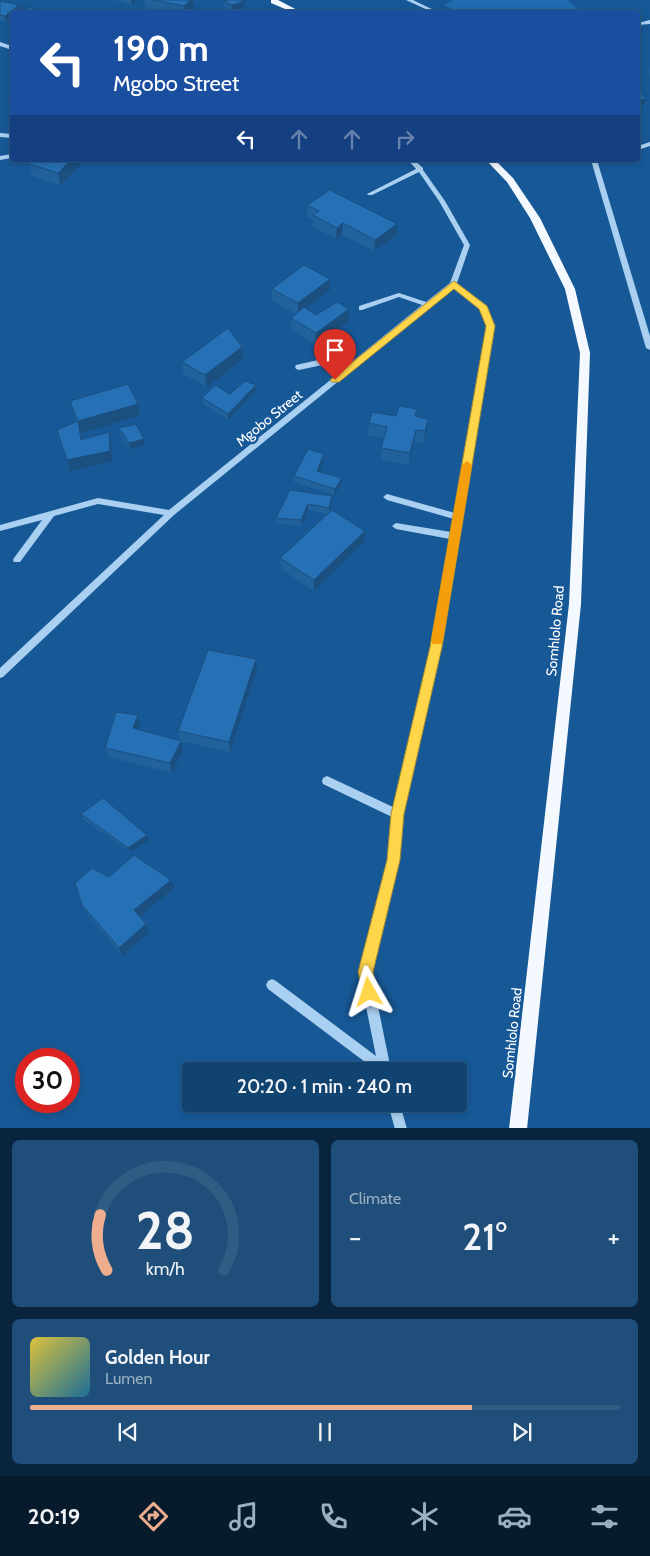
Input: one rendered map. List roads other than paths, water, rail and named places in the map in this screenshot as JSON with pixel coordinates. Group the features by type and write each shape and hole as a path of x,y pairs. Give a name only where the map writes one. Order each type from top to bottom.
{"main road":[{"path":"273,1 286,10"},
{"path":"273,1 293,10"},
{"name":"Somhlolo Road","path":"492,162 510,180 535,218 570,289 585,353 575,604 518,1128"}],"street":[{"path":"409,0 432,10"},
{"path":"383,1062 366,972 394,860 397,814 436,647 491,326 484,308 454,284 467,245 446,207 421,170 413,162"},
{"path":"595,162 650,348"},
{"path":"370,194 421,170"},
{"name":"Mgobo Street","path":"0,674 171,513 454,284"},
{"path":"362,308 399,295 428,305"},
{"path":"299,367 327,361 350,368"},
{"path":"387,497 458,517"},
{"path":"0,528 98,501 171,513"},
{"path":"17,560 52,513"},
{"path":"396,526 455,536"},
{"path":"327,781 397,814"},
{"path":"272,985 373,1062"},
{"path":"396,1112 401,1128"}]}
